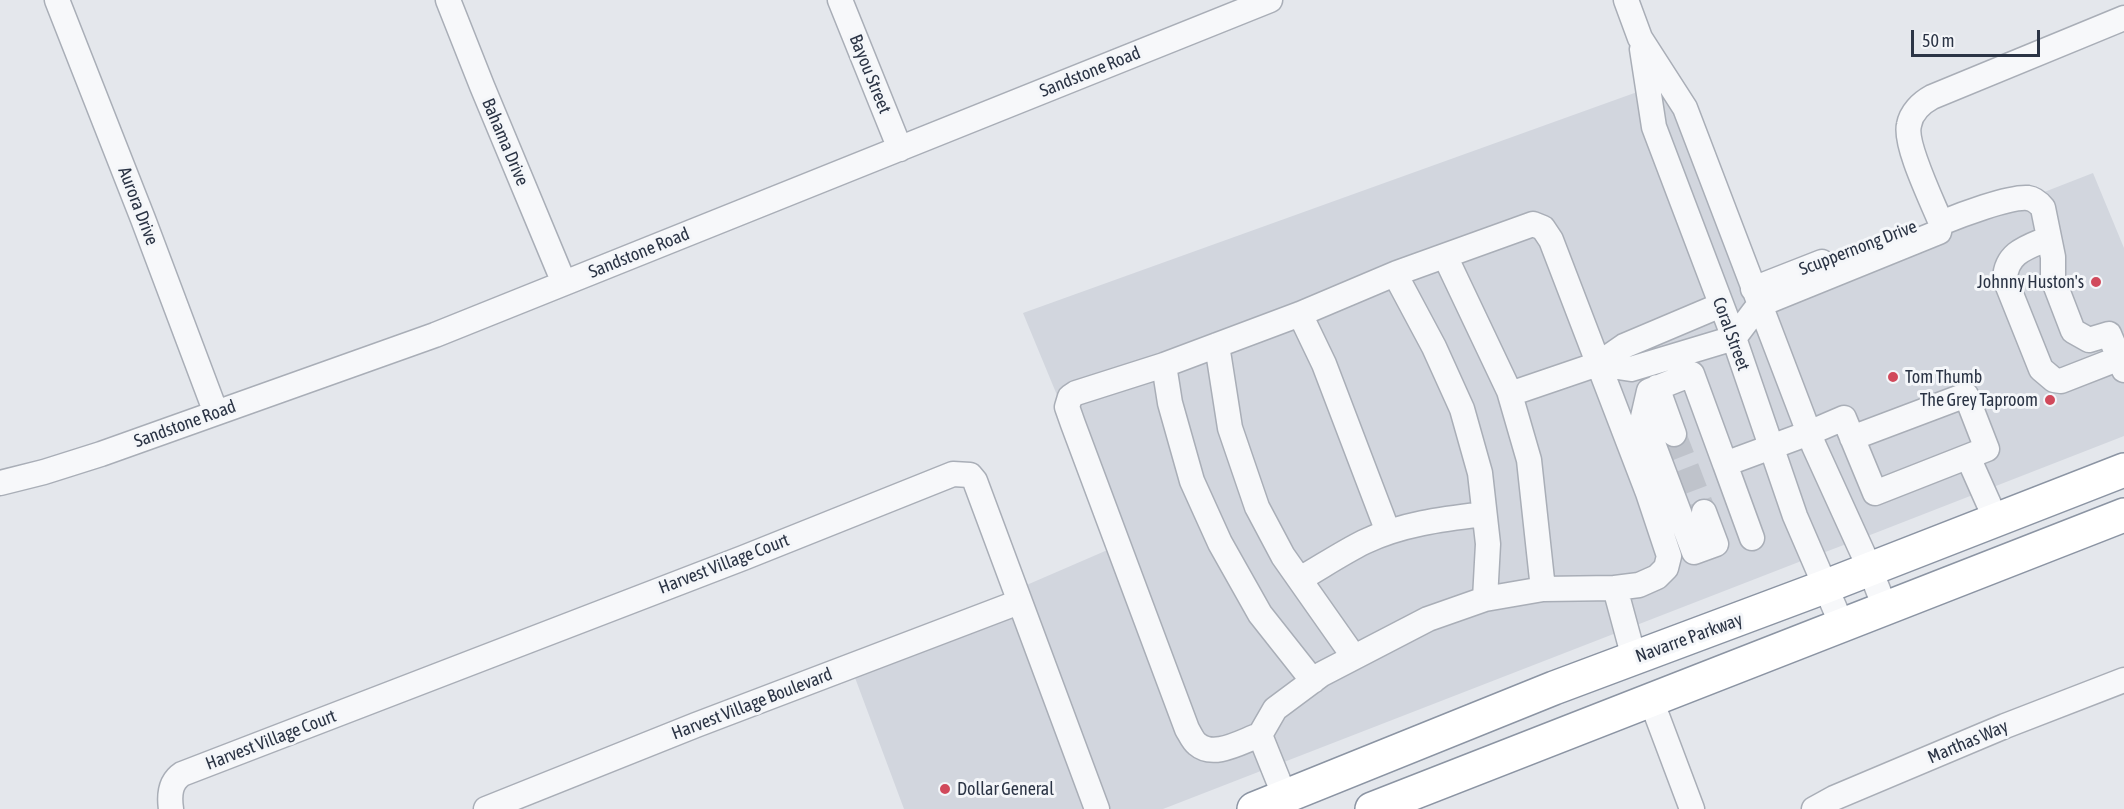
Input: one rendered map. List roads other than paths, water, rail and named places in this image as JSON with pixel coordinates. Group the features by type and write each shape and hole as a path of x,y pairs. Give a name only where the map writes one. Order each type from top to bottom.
{"highway":[{"name":"Navarre Parkway","path":"1254,809 1282,803 1359,766 1545,692 1824,587 2124,470"},
{"path":"1372,809 2124,515"},
{"path":"1315,809 1359,766"}],"street":[{"name":"Aurora Drive","path":"57,0 216,413"},
{"name":"Bahama Drive","path":"448,0 564,283"},
{"name":"Bayou Street","path":"840,0 900,149"},
{"name":"Sandstone Road","path":"0,483 101,454 435,335 900,149 1245,4 1270,0"},
{"name":"Coral Street","path":"1626,0 1640,38 1654,127 1734,338 1795,516 1842,625"},
{"path":"1941,223 1912,151 1908,128 1912,115 1919,106 1932,97 2124,18"},
{"name":"Coral Street","path":"1640,38 1684,108 1809,433 1885,608"},
{"name":"Scuppernong Drive","path":"1756,297 1932,220 1935,219 1941,223 1962,214 2019,198 2027,198 2043,208 2053,257 2053,279 2073,331 2089,340 2106,333 2109,334 2122,364"},
{"path":"1533,224 1543,228 1551,240 1648,493 1669,556 1666,568 1657,577 1639,585 1615,588 1543,589 1485,599 1428,619 1313,681 1275,709 1260,735 1215,751 1204,749 1196,744 1186,729 1067,406 1070,397 1076,393 1164,365 1300,314 1395,274 1445,256 1533,224"},
{"path":"2049,238 2018,251 2005,270 2005,279 2041,369 2054,380 2061,381 2122,364"},
{"path":"1445,256 1510,394 1529,460 1543,589"},
{"path":"1395,274 1434,347 1462,409 1480,473 1488,544 1485,599"},
{"path":"1598,364 1631,369 1734,338 1756,297"},
{"path":"1510,394 1598,364 1624,346 1721,305"},
{"path":"1300,314 1324,364 1388,532"},
{"path":"1216,345 1230,428 1257,507 1283,556 1354,657"},
{"path":"1164,365 1170,403 1192,481 1220,543 1260,614 1313,681"},
{"path":"1704,512 1716,544 1694,552 1642,417 1649,391 1692,374 1752,538"},
{"path":"1657,387 1674,434"},
{"path":"1725,464 1844,418 1852,438 1875,493 1987,449 1966,395 1852,438"},
{"path":"1968,457 1996,520"},
{"name":"Harvest Village Court","path":"171,809 169,799 171,788 175,779 182,774 743,558 953,474 970,476 975,481 1097,809"},
{"path":"1300,579 1364,542 1388,532 1433,521 1484,514"},
{"path":"1615,588 1634,658"},
{"name":"Harvest Village Boulevard","path":"486,809 696,725 1019,602"},
{"name":"Marthas Way","path":"1814,809 1834,798 2005,726 2124,680"},
{"path":"1651,700 1692,809"},
{"path":"1260,735 1282,803"}],"tunnel":[{"path":"1674,434 1704,512"}],"place":[{"name":"Johnny Huston's","path":"2096,282"},
{"name":"Tom Thumb","path":"1893,377"},
{"name":"The Grey Taproom","path":"2050,400"},
{"name":"Dollar General","path":"945,789"}]}
